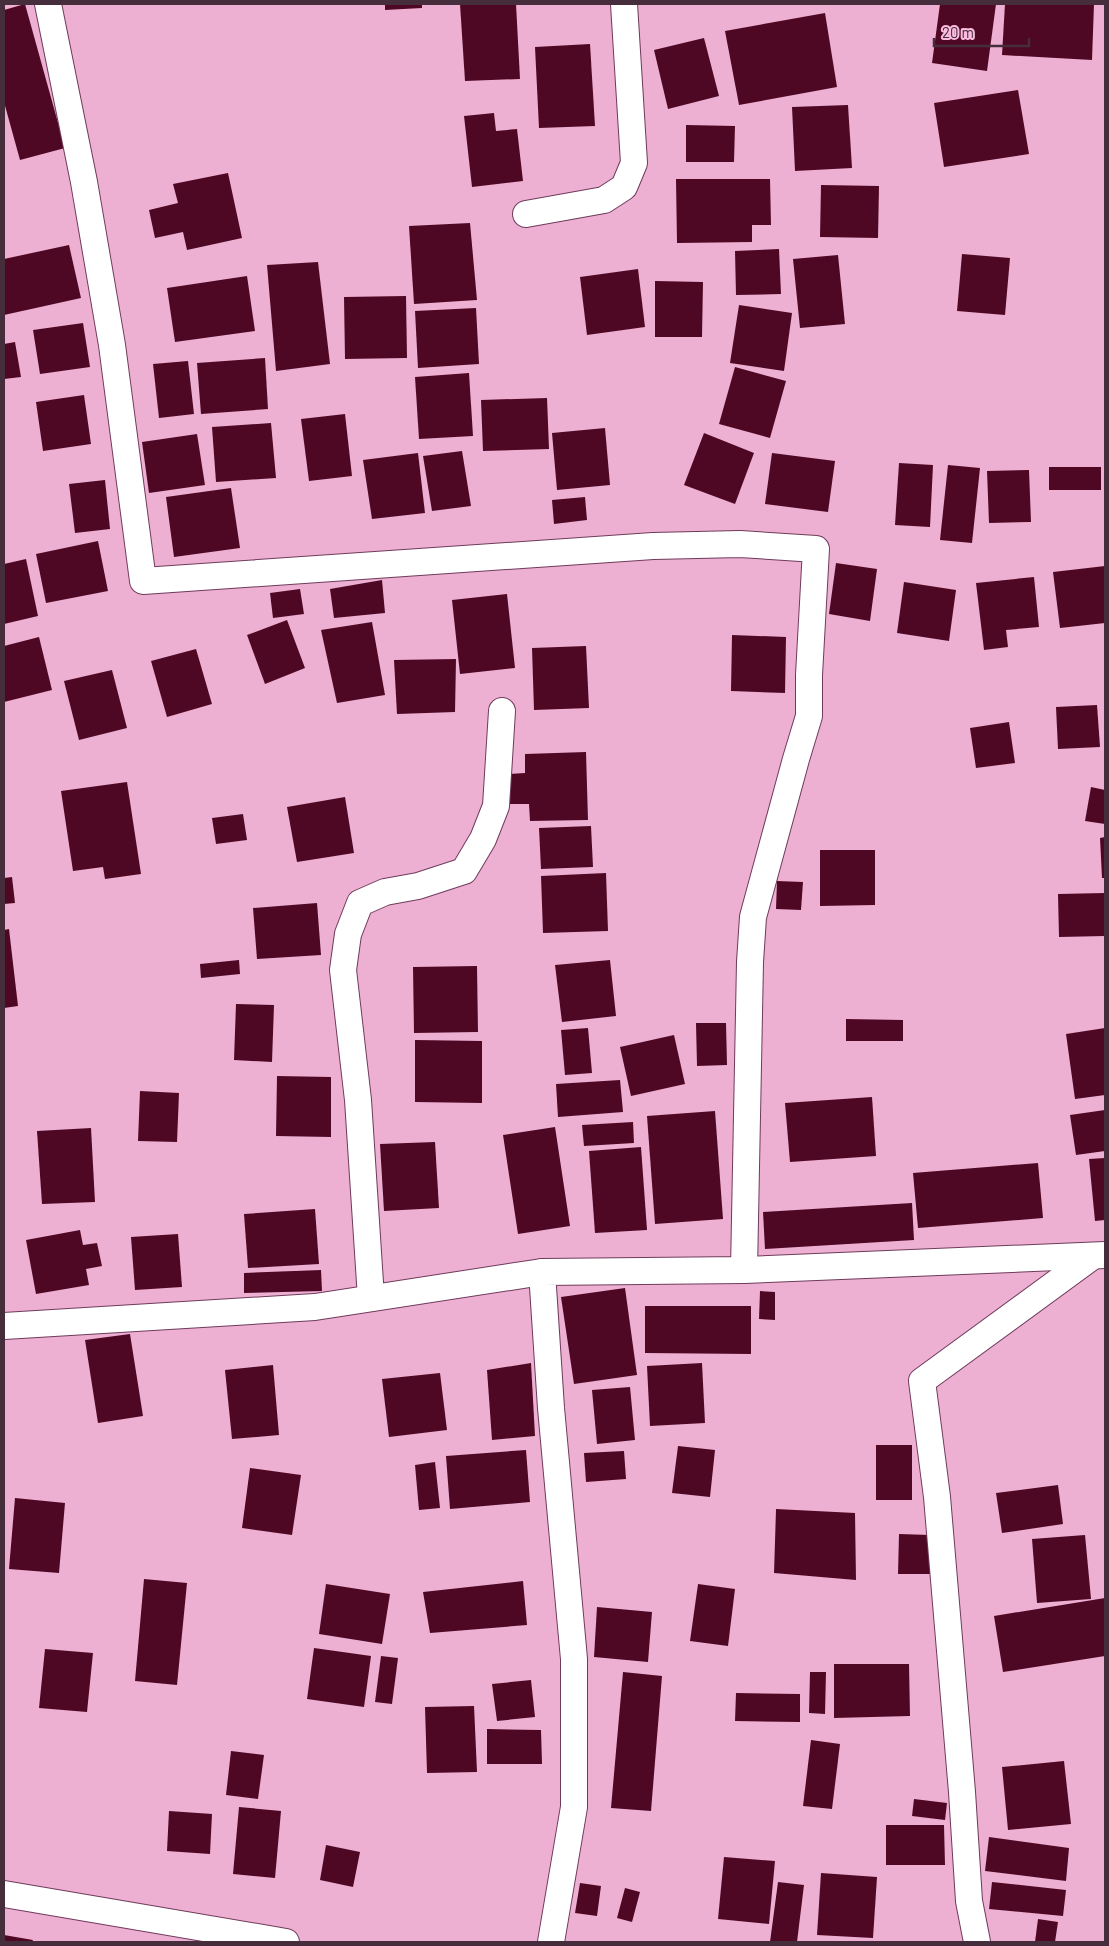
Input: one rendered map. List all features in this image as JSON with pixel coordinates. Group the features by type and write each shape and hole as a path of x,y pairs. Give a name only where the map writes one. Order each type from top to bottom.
{"street":[{"path":"48,4 84,182 112,345 143,581 653,546 740,544 816,549 809,716 753,917 750,962 744,1270"},
{"path":"526,214 604,200 624,187 634,163 624,4"},
{"path":"371,1298 358,1100 343,970 348,934 360,903 385,892 418,886 464,871 483,839 496,806 502,711"},
{"path":"4,1326 315,1307 542,1272 744,1270 1099,1255"},
{"path":"977,1942 969,1900 962,1792 937,1496 922,1381 1099,1255"},
{"path":"542,1272 551,1408 574,1659 574,1807 551,1942"},
{"path":"4,1894 286,1942"}],"building":[{"path":"25,4 65,148 20,160 4,102 4,10"},
{"path":"385,4 422,4 422,8 385,10"},
{"path":"460,4 516,4 520,79 465,81"},
{"path":"940,4 996,4 987,71 932,63"},
{"path":"1005,4 1094,4 1092,60 1002,55"},
{"path":"825,13 837,87 739,105 725,31"},
{"path":"704,38 719,96 668,109 654,50"},
{"path":"590,44 595,126 539,128 535,47"},
{"path":"1018,90 1029,154 944,167 934,103"},
{"path":"848,105 852,168 795,171 792,107"},
{"path":"494,113 496,131 517,129 523,181 472,187 464,116"},
{"path":"686,125 735,126 734,162 686,162"},
{"path":"228,173 242,238 187,250 183,232 155,238 149,210 178,203 173,184"},
{"path":"676,179 770,179 771,225 752,225 752,242 677,243"},
{"path":"821,185 879,186 878,238 820,237"},
{"path":"470,223 477,300 414,304 409,226"},
{"path":"69,245 81,298 4,315 4,259"},
{"path":"779,249 781,294 736,295 735,251"},
{"path":"962,254 1010,258 1005,315 957,311"},
{"path":"838,255 845,324 800,328 793,259"},
{"path":"318,262 330,364 276,371 267,265"},
{"path":"638,269 645,327 587,335 580,277"},
{"path":"247,276 255,331 175,342 167,288"},
{"path":"655,281 703,282 702,337 655,337"},
{"path":"406,296 407,358 345,359 344,297"},
{"path":"739,305 792,313 784,371 730,363"},
{"path":"476,308 479,364 418,368 415,311"},
{"path":"83,323 90,367 40,374 33,330"},
{"path":"15,342 21,377 4,379 4,344"},
{"path":"265,358 268,409 201,414 197,363"},
{"path":"188,361 194,414 159,418 153,364"},
{"path":"735,367 786,381 770,438 719,424"},
{"path":"469,373 473,436 419,439 415,377"},
{"path":"84,395 91,444 43,451 36,402"},
{"path":"547,398 549,449 483,451 481,400"},
{"path":"345,414 352,476 309,481 301,419"},
{"path":"271,423 276,478 216,482 212,427"},
{"path":"605,428 610,485 557,490 552,433"},
{"path":"704,433 754,453 735,504 684,485"},
{"path":"197,434 205,485 149,493 142,442"},
{"path":"462,451 471,506 432,511 423,456"},
{"path":"418,453 425,513 372,519 363,460"},
{"path":"772,453 835,461 828,512 765,504"},
{"path":"899,463 933,465 930,527 895,525"},
{"path":"948,465 980,468 972,543 940,540"},
{"path":"1049,467 1101,467 1101,490 1049,490"},
{"path":"1029,470 1031,522 989,523 987,471"},
{"path":"105,480 110,529 75,533 69,484"},
{"path":"231,488 240,548 174,557 166,497"},
{"path":"585,497 587,520 554,524 552,500"},
{"path":"98,541 108,591 46,603 36,554"},
{"path":"26,559 38,616 4,624 4,564"},
{"path":"836,563 877,569 870,621 829,614"},
{"path":"1105,566 1105,623 1060,628 1053,572"},
{"path":"1034,577 1039,627 1006,630 1008,647 984,650 976,583"},
{"path":"382,580 385,613 334,618 330,589"},
{"path":"904,582 956,590 949,641 897,633"},
{"path":"300,589 304,614 273,618 270,593"},
{"path":"507,594 515,668 460,674 452,600"},
{"path":"287,620 305,668 265,684 247,635"},
{"path":"372,622 385,695 337,703 321,630"},
{"path":"732,635 786,637 785,693 731,691"},
{"path":"39,637 52,690 4,702 4,646"},
{"path":"586,646 589,708 534,710 532,648"},
{"path":"196,649 212,704 167,717 151,661"},
{"path":"456,659 455,712 397,714 394,660"},
{"path":"112,670 127,728 79,740 64,681"},
{"path":"1097,705 1100,747 1058,749 1056,707"},
{"path":"1009,722 1015,763 976,768 970,728"},
{"path":"586,752 588,820 530,821 529,804 510,804 509,774 525,773 525,754"},
{"path":"127,782 141,874 105,879 103,867 73,871 61,791"},
{"path":"1091,787 1105,790 1105,824 1085,821"},
{"path":"345,797 354,853 297,862 287,807"},
{"path":"243,814 247,840 216,844 212,818"},
{"path":"591,826 593,867 541,869 539,828"},
{"path":"1105,837 1105,878 1102,878 1100,838"},
{"path":"820,850 875,850 875,905 820,906"},
{"path":"606,873 608,931 543,933 541,876"},
{"path":"12,877 15,903 4,904 4,878"},
{"path":"777,881 803,882 801,910 776,909"},
{"path":"1105,893 1105,936 1059,937 1058,894"},
{"path":"317,903 321,955 257,959 253,908"},
{"path":"9,929 18,1006 4,1008 4,930"},
{"path":"239,960 240,974 201,978 200,964"},
{"path":"610,960 616,1016 562,1022 555,965"},
{"path":"477,966 478,1032 414,1033 413,967"},
{"path":"236,1004 274,1005 272,1062 234,1060"},
{"path":"846,1019 903,1020 903,1041 846,1041"},
{"path":"696,1023 726,1023 727,1065 697,1066"},
{"path":"588,1028 592,1073 565,1075 561,1030"},
{"path":"1105,1028 1105,1095 1075,1099 1066,1034"},
{"path":"674,1035 685,1084 631,1096 620,1047"},
{"path":"415,1040 482,1041 482,1103 415,1102"},
{"path":"277,1076 331,1077 331,1137 276,1136"},
{"path":"620,1080 623,1112 558,1117 556,1084"},
{"path":"140,1091 179,1093 177,1142 138,1141"},
{"path":"872,1097 876,1156 790,1162 785,1103"},
{"path":"1105,1110 1105,1151 1076,1155 1070,1115"},
{"path":"715,1111 723,1219 655,1224 647,1116"},
{"path":"633,1122 634,1143 584,1146 582,1125"},
{"path":"555,1127 570,1226 518,1234 503,1135"},
{"path":"91,1128 95,1202 42,1204 37,1131"},
{"path":"435,1142 439,1208 384,1211 380,1144"},
{"path":"641,1147 647,1230 595,1233 589,1151"},
{"path":"1105,1158 1105,1220 1095,1221 1089,1159"},
{"path":"1038,1163 1043,1218 918,1228 913,1173"},
{"path":"912,1203 914,1240 765,1249 763,1212"},
{"path":"315,1209 319,1264 248,1268 244,1214"},
{"path":"80,1230 83,1245 97,1243 102,1266 86,1269 89,1285 36,1294 26,1240"},
{"path":"178,1234 182,1287 135,1290 131,1237"},
{"path":"321,1270 322,1291 244,1293 244,1273"},
{"path":"625,1288 637,1375 574,1384 561,1297"},
{"path":"760,1291 775,1292 775,1320 759,1319"},
{"path":"645,1306 751,1306 751,1354 645,1353"},
{"path":"130,1334 143,1416 98,1423 85,1340"},
{"path":"531,1363 535,1436 492,1440 487,1370"},
{"path":"702,1363 705,1423 650,1426 647,1366"},
{"path":"273,1365 279,1435 232,1439 225,1370"},
{"path":"440,1373 447,1430 389,1437 382,1379"},
{"path":"630,1387 635,1440 597,1444 592,1390"},
{"path":"876,1445 912,1445 912,1500 876,1500"},
{"path":"678,1446 715,1450 710,1497 672,1493"},
{"path":"526,1450 530,1502 450,1509 446,1456"},
{"path":"624,1451 626,1479 586,1482 584,1453"},
{"path":"435,1462 440,1508 419,1510 415,1465"},
{"path":"250,1468 301,1475 292,1535 242,1528"},
{"path":"1058,1485 1063,1524 1002,1533 996,1493"},
{"path":"15,1498 65,1503 59,1573 9,1569"},
{"path":"776,1509 855,1513 856,1580 774,1573"},
{"path":"899,1534 930,1535 930,1574 898,1574"},
{"path":"1085,1535 1091,1599 1037,1603 1032,1539"},
{"path":"144,1579 187,1583 177,1685 135,1681"},
{"path":"523,1581 527,1625 430,1633 423,1592"},
{"path":"326,1584 390,1594 382,1644 319,1634"},
{"path":"698,1584 735,1589 728,1646 690,1641"},
{"path":"1105,1598 1105,1656 1003,1672 994,1616"},
{"path":"597,1607 652,1612 648,1662 594,1657"},
{"path":"314,1648 371,1656 364,1707 307,1699"},
{"path":"45,1649 93,1653 87,1712 39,1708"},
{"path":"381,1656 398,1658 392,1704 375,1702"},
{"path":"834,1664 909,1664 910,1716 834,1718"},
{"path":"623,1672 662,1676 651,1811 611,1808"},
{"path":"810,1672 826,1672 825,1714 809,1713"},
{"path":"531,1680 535,1717 497,1721 492,1684"},
{"path":"736,1693 800,1694 800,1722 735,1721"},
{"path":"474,1706 477,1772 427,1773 425,1707"},
{"path":"487,1729 541,1730 542,1764 487,1764"},
{"path":"811,1740 840,1744 832,1809 803,1806"},
{"path":"231,1751 264,1755 258,1799 226,1795"},
{"path":"1064,1761 1071,1824 1008,1830 1002,1767"},
{"path":"914,1799 947,1803 945,1820 912,1816"},
{"path":"239,1807 281,1811 275,1878 233,1874"},
{"path":"169,1811 212,1814 210,1854 167,1851"},
{"path":"886,1825 944,1825 945,1865 886,1865"},
{"path":"989,1837 1069,1848 1066,1881 985,1871"},
{"path":"326,1845 360,1852 353,1887 320,1880"},
{"path":"724,1857 775,1861 769,1924 718,1919"},
{"path":"821,1873 877,1877 873,1938 817,1935"},
{"path":"778,1882 804,1885 797,1942 770,1942"},
{"path":"992,1882 1066,1890 1063,1916 989,1909"},
{"path":"580,1883 601,1886 597,1916 575,1913"},
{"path":"625,1888 640,1892 632,1922 617,1918"},
{"path":"1038,1919 1058,1922 1055,1942 1035,1942"},
{"path":"4,1935 33,1940 32,1942 4,1942"}]}
